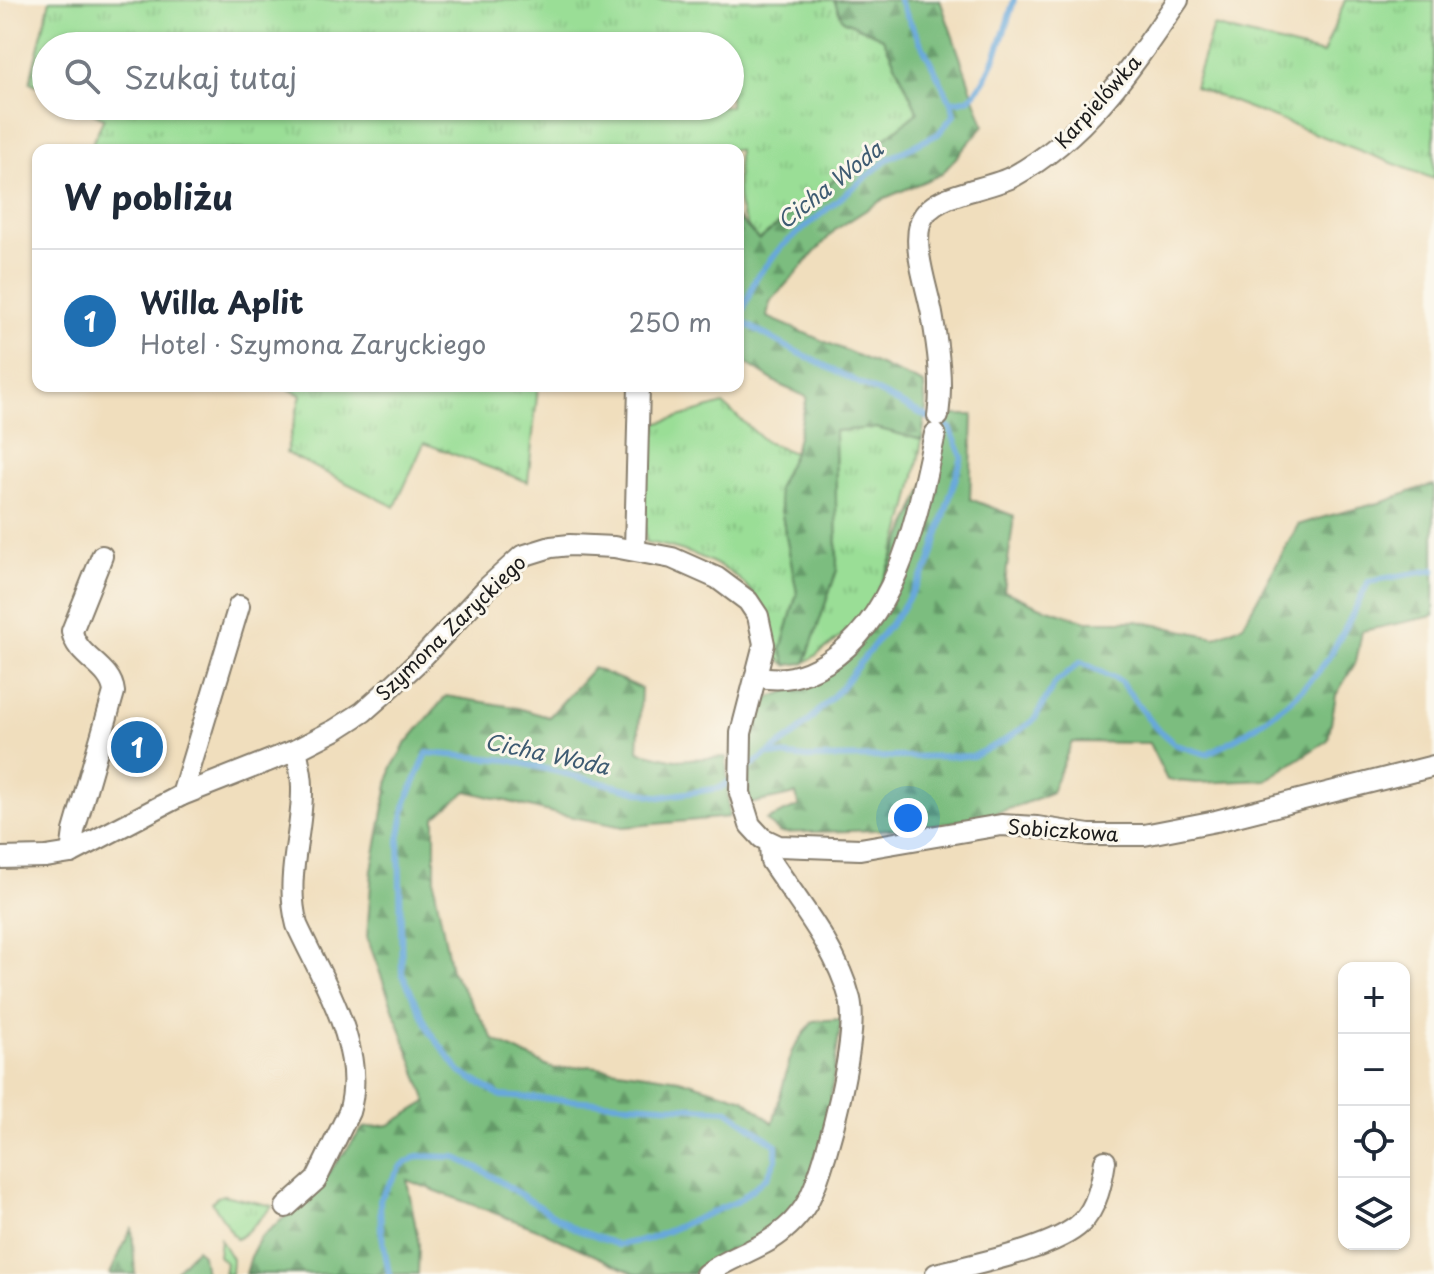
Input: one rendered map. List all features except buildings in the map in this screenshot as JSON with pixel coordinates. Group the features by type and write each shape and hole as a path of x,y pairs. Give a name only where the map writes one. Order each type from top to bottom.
{"street":[{"name":"Karpielówka","path":"756,676 783,680 807,673 835,657 868,622 899,565 917,509 936,425 941,378 920,251 919,227 923,215 933,205 948,198 1009,179 1055,151 1094,112 1131,68 1178,0"},
{"path":"635,550 639,392"},
{"name":"Szymona Zaryckiego","path":"0,858 71,853 182,795 296,750 363,712 418,662 487,588 522,556 536,550 570,545 635,550 693,565 734,588 758,616 764,635 756,676"},
{"path":"71,853 74,831 114,692 111,678 79,647 72,631 102,556"},
{"path":"182,795 239,606"},
{"path":"706,1274 723,1262 774,1238 788,1227 810,1199 824,1163 844,1075 851,1017 850,999 832,955 771,861 770,843 756,833 746,819 740,793 740,743 746,707 756,676"},
{"path":"286,1207 316,1180 349,1112 353,1089 353,1056 347,1036 297,925 294,911 291,885 303,789 296,750"},
{"name":"Sobiczkowa","path":"770,843 819,849 860,849 1001,825 1089,835 1144,835 1216,821 1434,766"},
{"path":"936,1274 1057,1239 1082,1222 1100,1188 1105,1161"}],"green space":[{"path":"50,0 834,0 843,20 883,38 918,112 759,240 744,219 744,144 92,144 103,120 744,120 744,32 42,32"},
{"path":"834,0 940,0 984,125 942,174 885,198 835,230 770,302 767,317 924,384 926,410 922,440 876,428 835,431 837,570 805,663 787,665 781,650 797,593 777,489 794,453 807,397 782,386 744,362 744,224 759,240 918,112 883,38 843,20"},
{"path":"1345,0 1434,0 1434,179 1194,87 1213,26 1323,54"},
{"path":"295,392 537,392 528,482 424,443 395,507 286,453 301,395"},
{"path":"723,404 766,442 794,453 777,489 797,593 781,650 787,665 775,654 762,610 742,582 713,562 646,542 642,495 652,425"},
{"path":"943,415 973,415 970,499 1014,516 1004,591 1041,607 1087,621 1137,621 1215,637 1243,625 1298,525 1434,485 1434,616 1362,631 1356,662 1336,695 1328,740 1266,780 1197,783 1167,780 1149,743 1072,742 1051,792 1019,805 986,815 918,827 780,833 766,820 799,806 796,794 749,804 746,744 756,712 770,697 806,685 851,655 937,457"},
{"path":"876,428 922,440 902,528 886,572 866,611 846,633 805,663 837,570 835,431"},
{"path":"593,668 641,688 638,751 675,760 726,757 729,817 623,827 467,791 435,817 435,889 451,970 494,1040 554,1069 591,1066 679,1079 744,1099 773,1123 792,1051 813,1021 841,1019 826,1132 810,1199 780,1233 730,1249 692,1274 635,1274 537,1229 407,1180 419,1245 418,1274 246,1274 260,1238 313,1193 363,1128 389,1125 427,1102 367,937 372,870 391,769 405,745 446,696 514,707 549,717"},
{"path":"223,1195 273,1206 236,1239 212,1202"},
{"path":"132,1227 135,1274 110,1274"},
{"path":"220,1239 232,1259 231,1274 224,1274 226,1263 218,1256"},
{"path":"196,1249 202,1254 205,1274 173,1274"}],"waterway":[{"name":"Cicha Woda","path":"744,308 756,278 781,247 888,159 938,134 954,115 951,102 899,0"},
{"path":"951,102 969,98 984,80 997,53 1014,0"},
{"name":"Cicha Woda","path":"744,323 950,428 962,457 929,565 901,610 840,689 797,733 744,771"},
{"path":"770,754 808,758 973,756 1004,741 1034,720 1055,683 1081,662 1120,681 1156,728 1176,745 1206,754 1270,716 1300,691 1337,644 1369,581 1434,570"},
{"name":"Cicha Woda","path":"389,1274 381,1230 380,1199 401,1166 418,1156 455,1157 485,1172 575,1229 618,1245 649,1239 738,1201 768,1176 776,1159 776,1145 727,1110 501,1096 460,1072 430,1032 402,973 399,840 406,802 427,753 509,760 660,797 720,788 735,778"}],"place":[{"name":"Willa Aplit","path":"137,747"}]}
